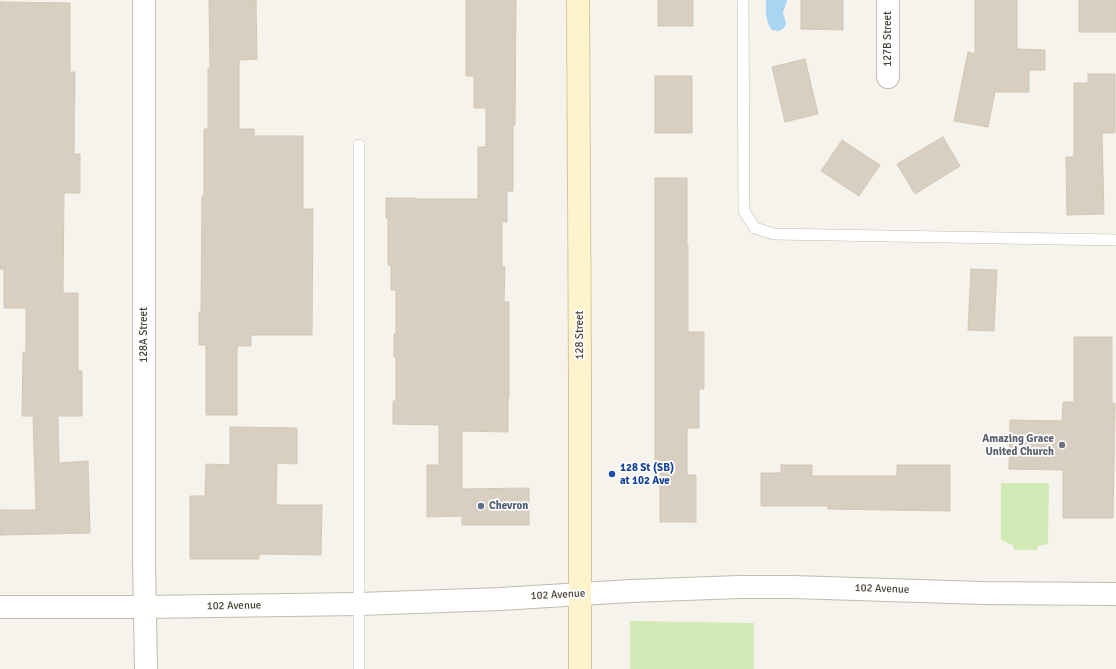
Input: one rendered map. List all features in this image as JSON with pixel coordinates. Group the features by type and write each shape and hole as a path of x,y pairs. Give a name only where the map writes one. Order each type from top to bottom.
{"main road":[{"name":"128 Street","path":"578,0 580,669"}],"street":[{"name":"128A Street","path":"144,0 144,561 146,669"},
{"name":"127B Street","path":"888,0 888,77"},
{"name":"102 Avenue","path":"0,606 145,607 359,604 500,599 739,587 793,587 982,593 1116,594"}],"lane":[{"path":"743,0 744,211 755,228 774,234 1116,240"},
{"path":"359,146 359,669"}],"green space":[{"path":"1001,483 1049,483 1048,544 1038,546 1037,550 1014,550 1013,545 1001,540"},
{"path":"630,621 754,623 754,669 630,669"}],"water":[{"path":"766,0 787,0 783,13 786,23 784,28 779,31 772,30 768,24"}],"building":[{"path":"209,0 256,0 257,59 239,60 239,129 254,129 254,136 303,136 303,209 313,209 312,335 251,335 251,346 237,346 237,415 206,415 206,345 199,345 199,312 201,312 202,196 204,196 204,129 208,129 208,68 210,68"},
{"path":"466,0 516,0 515,125 513,125 513,191 507,191 507,222 502,222 502,267 505,267 504,302 509,302 508,432 462,431 462,489 529,488 529,525 462,525 462,516 427,517 427,465 439,465 439,425 393,424 393,401 396,401 396,357 394,357 394,334 396,334 396,290 391,290 391,265 388,265 388,218 386,218 386,198 478,199 478,147 486,147 486,108 474,108 474,76 466,76"},
{"path":"658,0 693,0 693,26 658,26"},
{"path":"801,0 843,0 843,30 801,29"},
{"path":"975,0 1017,0 1017,49 1045,50 1045,70 1029,70 1029,92 995,92 988,127 954,121 968,52 975,54"},
{"path":"1079,0 1116,0 1116,32 1079,32"},
{"path":"0,2 70,3 70,72 75,72 74,154 80,154 80,193 64,193 63,293 78,293 78,370 82,371 82,416 58,416 59,463 88,461 90,533 0,535 0,510 36,510 33,416 22,416 23,352 26,352 26,308 4,308 4,269 0,269"},
{"path":"805,59 818,114 785,122 772,67"},
{"path":"1088,74 1115,74 1115,133 1102,133 1104,214 1067,215 1066,157 1074,157 1074,83 1088,83"},
{"path":"655,76 692,76 692,133 655,133"},
{"path":"943,137 960,166 915,194 897,164"},
{"path":"842,140 880,165 859,196 821,171"},
{"path":"655,178 687,178 688,332 704,332 704,389 699,389 699,428 687,428 687,475 696,475 696,522 660,522 660,460 655,460"},
{"path":"971,269 997,270 994,331 968,330"},
{"name":"Amazing Grace United Church","path":"1074,337 1112,337 1112,403 1115,403 1113,518 1063,518 1063,470 1009,469 1010,420 1062,421 1063,402 1074,402"},
{"path":"230,427 297,428 297,464 277,463 276,505 322,505 321,555 259,554 259,559 190,559 190,496 205,496 206,464 230,465"},
{"path":"781,465 812,465 812,476 897,476 897,465 950,465 950,511 828,509 828,506 761,506 761,473 781,473"}],"place":[{"name":"Amazing Grace United Church","path":"1062,445"},
{"name":"128 St (SB) at 102 Ave","path":"612,474"},
{"name":"Chevron","path":"481,506"}]}
